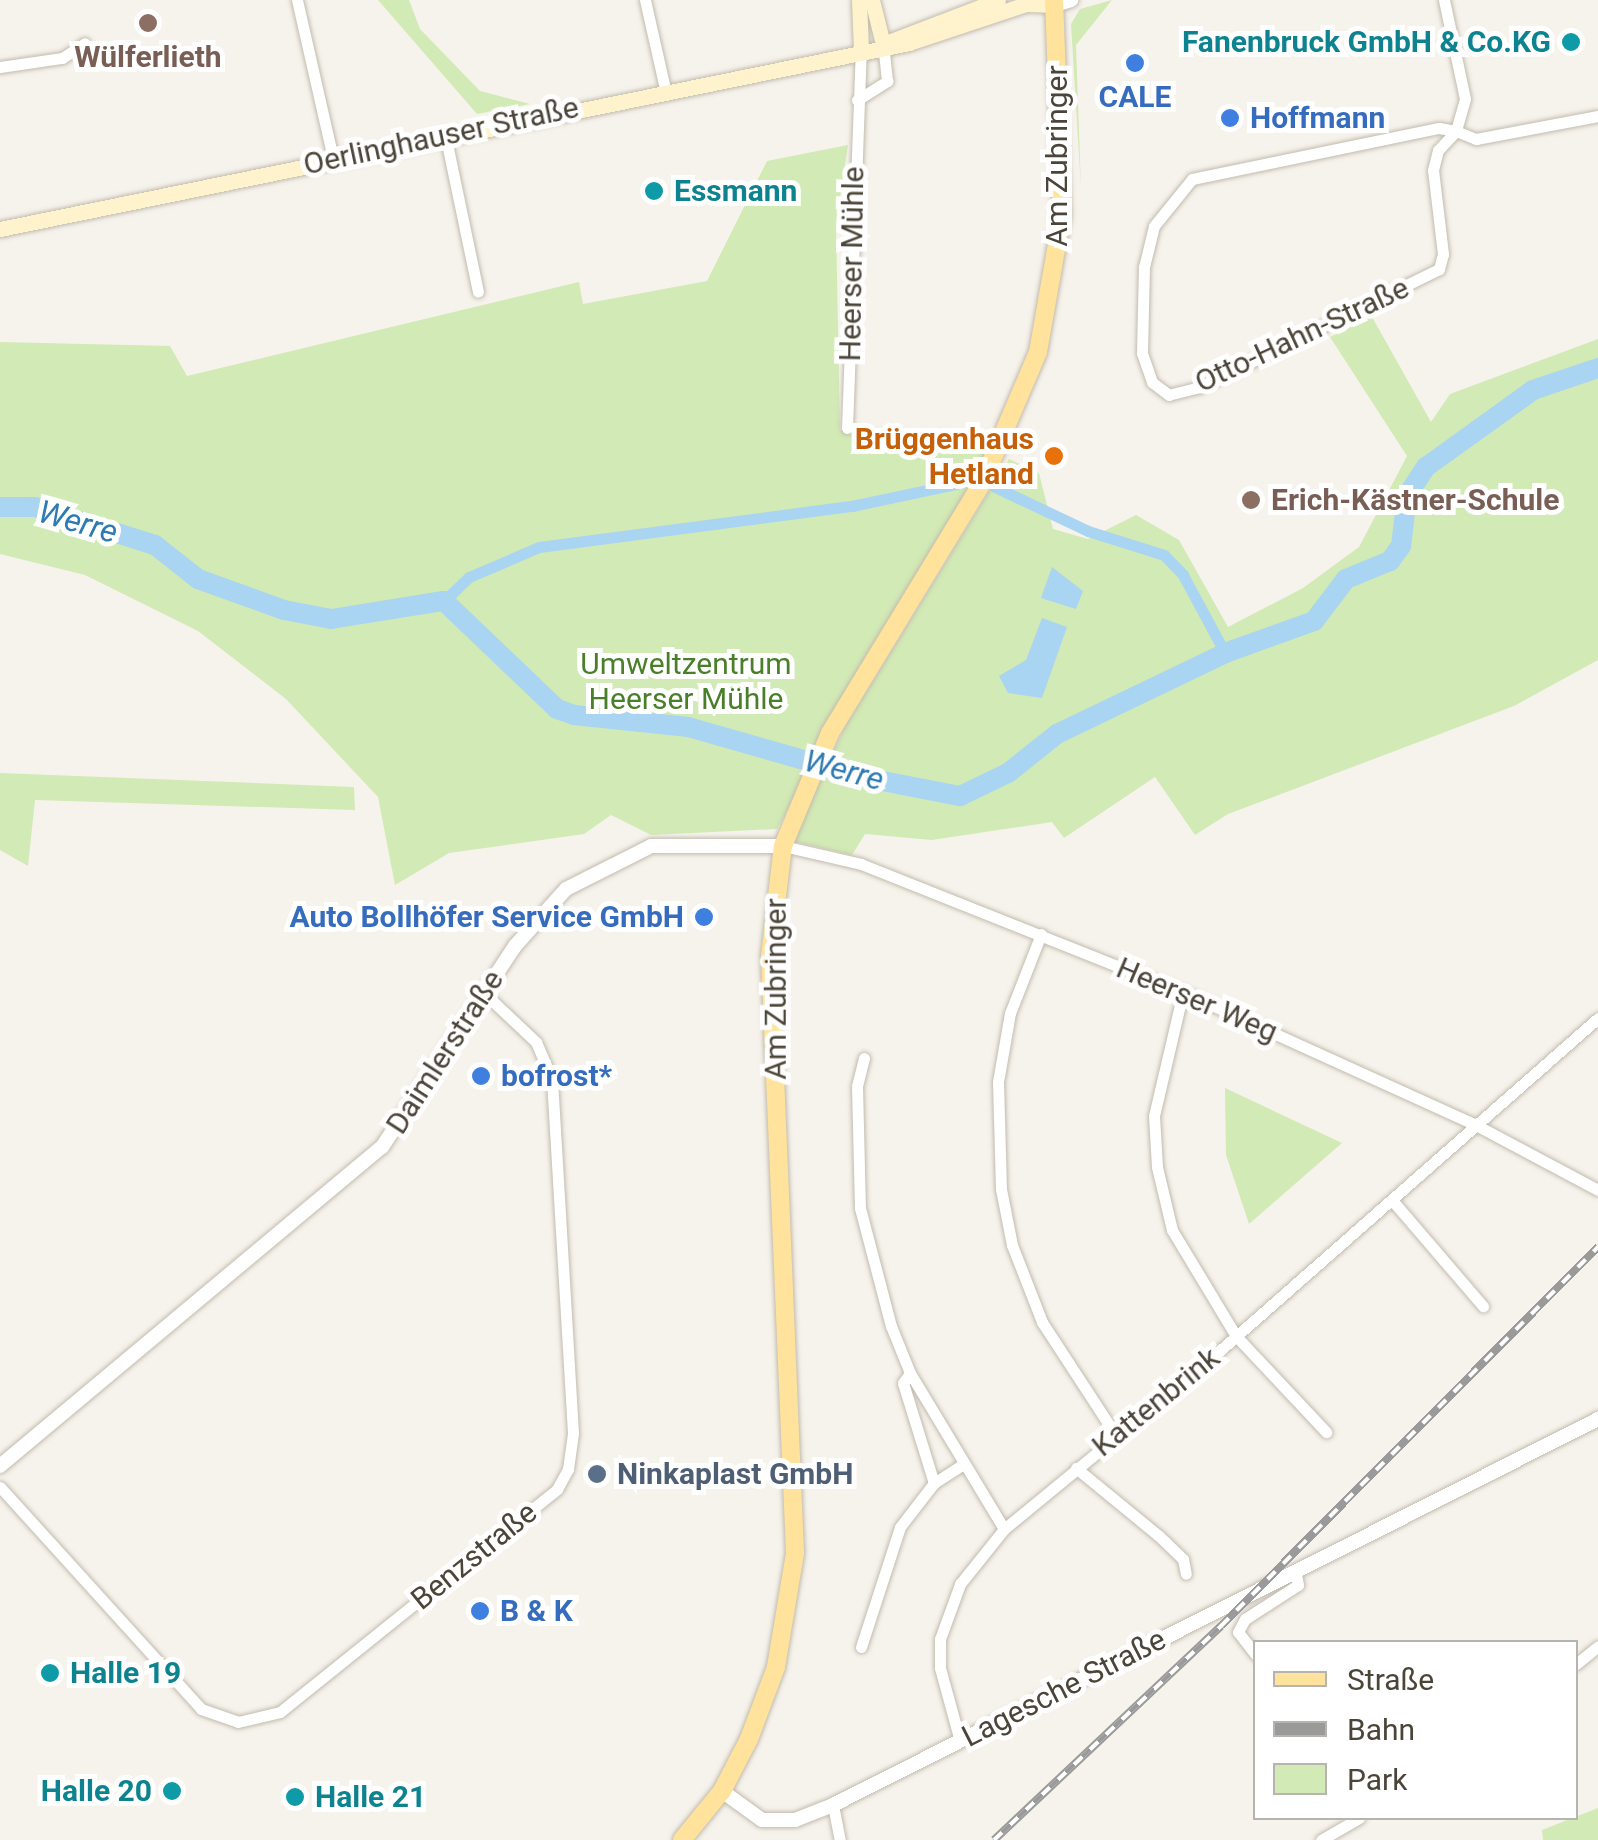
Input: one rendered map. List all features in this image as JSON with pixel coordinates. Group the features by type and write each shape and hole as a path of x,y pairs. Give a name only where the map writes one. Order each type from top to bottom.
{"main road":[{"path":"859,0 861,49"},
{"path":"872,0 883,44"},
{"name":"Oerlinghauser Straße","path":"0,229 883,44 998,0"},
{"name":"Oerlinghauser Straße","path":"883,44 908,43 1026,4 1060,2"},
{"name":"Am Zubringer","path":"682,1840 722,1791 776,1667 795,1552 770,956 782,846 830,733 984,482 1038,352 1062,216 1060,2"}],"street":[{"path":"297,0 333,158"},
{"path":"646,0 665,88"},
{"path":"1444,0 1464,99 1456,131"},
{"path":"0,67 62,58 85,43"},
{"path":"857,100 887,82 883,44"},
{"name":"Heerser Mühle","path":"847,428 861,49"},
{"name":"Otto-Hahn-Straße","path":"1456,131 1438,150 1433,170 1444,254 1439,268 1200,386 1170,395 1152,382 1142,353 1144,266 1154,226 1192,180 1440,128 1497,138 1598,116"},
{"path":"445,134 478,292"},
{"name":"Daimlerstraße","path":"0,1466 361,1168 406,1119 485,994 551,902 620,856 670,844 782,846"},
{"name":"Heerser Weg","path":"782,846 862,864 1183,992 1474,1124 1598,1190"},
{"path":"1040,934 1010,1013 998,1082 1001,1190 1012,1245 1042,1322 1115,1434"},
{"path":"1183,992 1154,1116 1156,1167 1172,1230 1236,1336"},
{"name":"Benzstraße","path":"0,1486 201,1709 238,1722 280,1712 556,1489 568,1469 573,1433 552,1078 536,1042 485,994"},
{"name":"Kattenbrink","path":"960,1741 940,1668 940,1639 968,1570 1004,1529 1236,1336 1598,1018"},
{"path":"864,1058 857,1086 860,1208 910,1373 1004,1529"},
{"path":"1392,1200 1483,1306"},
{"name":"Kattenbrink","path":"1236,1336 1326,1432"},
{"path":"910,1373 902,1383 934,1483"},
{"name":"Lagesche Straße","path":"722,1791 762,1820 796,1820 833,1806 1598,1419"},
{"path":"861,1647 900,1526 934,1483 962,1465"},
{"name":"Kattenbrink","path":"1076,1468 1183,1559 1186,1574"},
{"name":"Lagesche Straße","path":"1253,1651 1238,1632 1245,1619 1298,1585 1294,1570"},
{"path":"1578,1662 1598,1646"},
{"path":"833,1806 840,1840"},
{"path":"1320,1840 1355,1820"}],"green space":[{"path":"378,0 409,0 420,29 480,91 530,104 477,114"},
{"path":"1112,0 1076,45 1081,189 1071,24 1080,9"},
{"name":"Umweltzentrum Heerser Mühle","path":"848,145 836,225 840,430 990,451 777,829 651,835 611,815 584,834 449,853 395,885 378,797 286,699 198,631 85,575 0,554 0,342 170,346 187,376 579,282 583,304 707,281 767,161"},
{"path":"1372,317 1431,422 1450,394 1598,339 1598,660 1514,706 1228,814 1195,835 1155,777 1064,838 1052,822 932,840 865,834 852,855 791,841 845,727 1009,459 1039,473 1053,529 1088,539 1136,515 1179,540 1228,627 1303,588 1359,547 1407,456 1330,337"},
{"path":"0,773 354,787 355,810 35,800 28,866 0,850"},
{"path":"1225,1088 1342,1143 1249,1224 1226,1155"},
{"path":"1598,1808 1598,1840 1543,1840 1542,1830 1578,1820 1578,1816"}],"water":[{"path":"1052,567 1083,591 1076,609 1041,598"},
{"path":"1042,618 1067,627 1042,698 1008,693 999,676 1026,660"}],"waterway":[{"name":"Werre","path":"0,507 35,507 155,545 198,579 284,610 331,619 444,601 557,709 574,715 688,727 867,778 960,796 1008,773 1057,734 1225,653 1314,621 1346,579 1390,561 1401,546 1407,496 1426,467 1533,390 1598,368"},
{"path":"444,601 469,577 539,547 852,506 970,481"},
{"path":"995,487 1088,531 1164,555 1183,575 1225,653"}],"railway":[{"path":"994,1840 1221,1626 1598,1247"}],"place":[{"name":"Wülferlieth","path":"148,23"},
{"name":"Fanenbruck GmbH & Co.KG","path":"1571,42"},
{"name":"CALE","path":"1135,63"},
{"name":"Hoffmann","path":"1230,118"},
{"name":"Essmann","path":"654,191"},
{"name":"Brüggenhaus Hetland","path":"1054,456"},
{"name":"Erich-Kästner-Schule","path":"1251,500"},
{"name":"Auto Bollhöfer Service GmbH","path":"704,917"},
{"name":"bofrost*","path":"481,1076"},
{"name":"Ninkaplast GmbH","path":"597,1474"},
{"name":"B & K","path":"480,1611"},
{"name":"Halle 19","path":"50,1673"},
{"name":"Halle 20","path":"172,1791"},
{"name":"Halle 21","path":"295,1797"}]}
